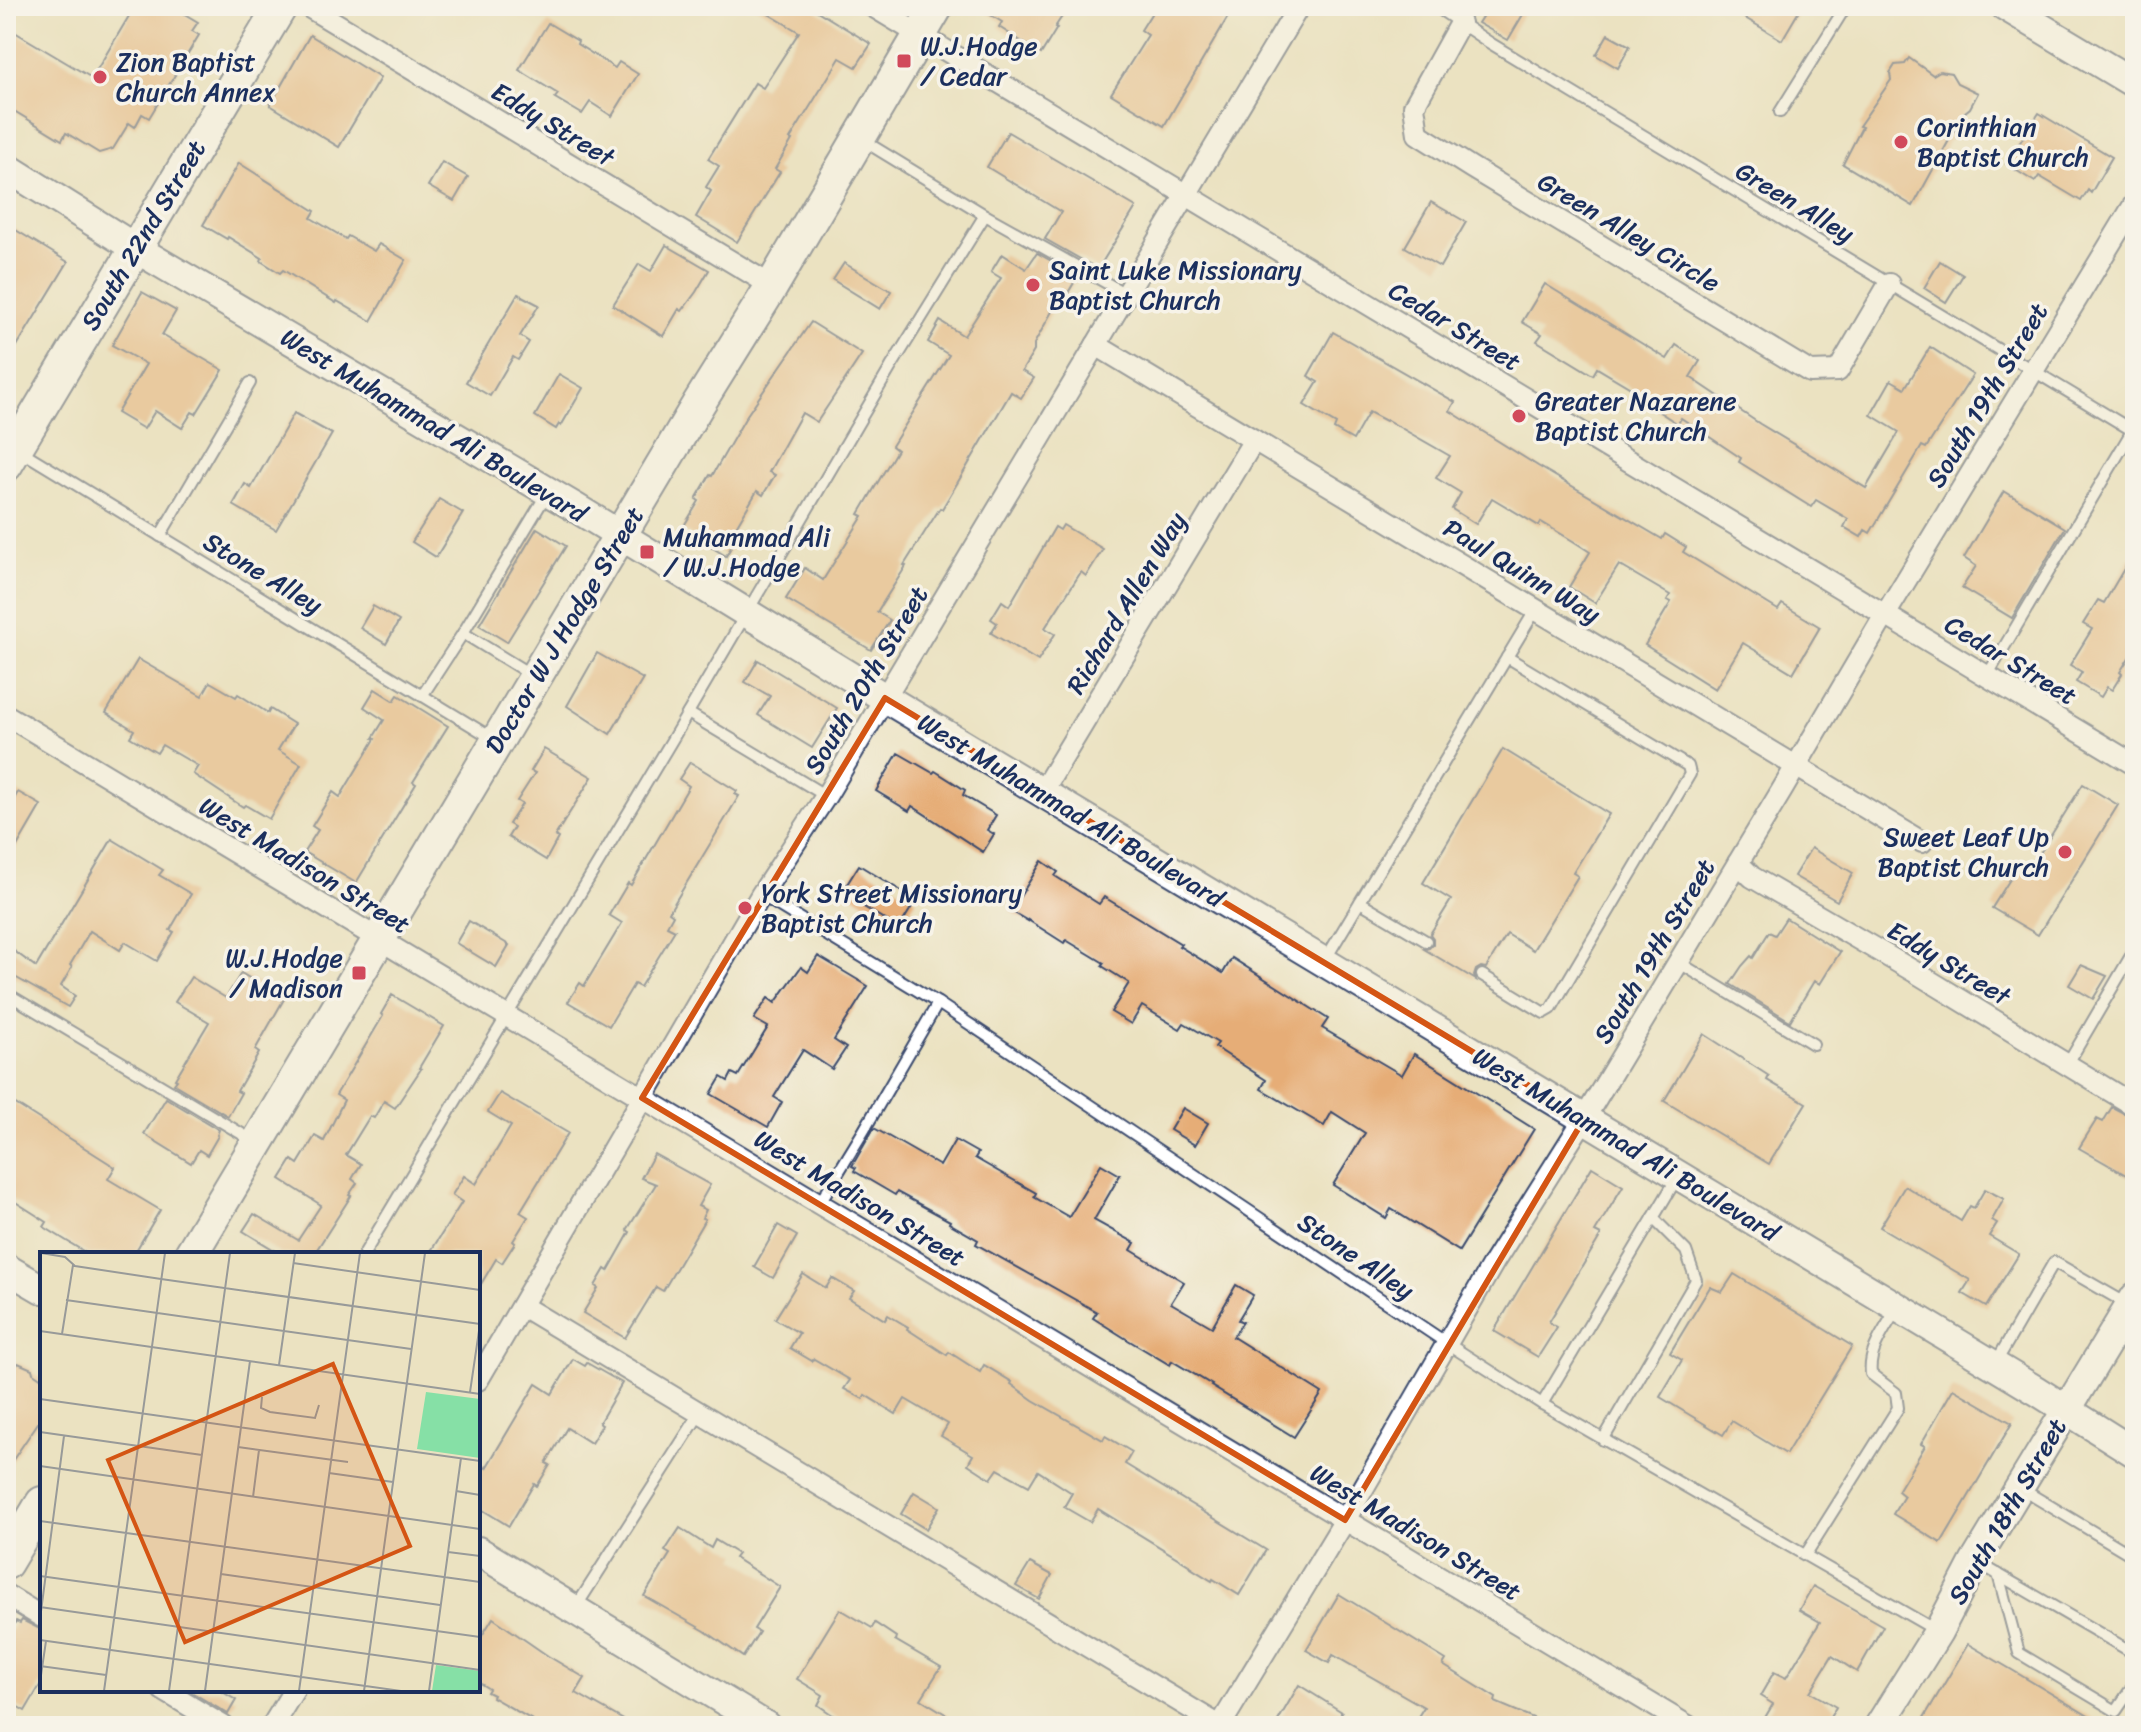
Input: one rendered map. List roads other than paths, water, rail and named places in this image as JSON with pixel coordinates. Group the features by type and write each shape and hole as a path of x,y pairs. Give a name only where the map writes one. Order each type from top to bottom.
{"main road":[{"name":"South 22nd Street","path":"9,452 281,6"},
{"name":"Doctor W J Hodge Street","path":"192,1252 937,6"},
{"path":"2005,6 2135,84"},
{"name":"West Muhammad Ali Boulevard","path":"6,167 135,248 548,491 2135,1453"},
{"path":"6,1268 40,1288"},
{"name":"South 18th Street","path":"1879,1726 1938,1632 1986,1568 2019,1487 2132,1301"},
{"path":"6,1563 40,1506"},
{"path":"480,1552 766,1726"}],"street":[{"name":"Eddy Street","path":"307,6 772,286"},
{"name":"Cedar Street","path":"872,6 2135,765"},
{"name":"South 20th Street","path":"480,1377 761,895 826,796 1299,6"},
{"name":"Green Alley Circle","path":"1460,23 1414,106 1418,134 1472,168 1810,372 1838,371 1889,284"},
{"name":"South 19th Street","path":"1220,1726 1345,1520 1494,1262 1584,1119 2135,203"},
{"name":"Paul Quinn Way","path":"1096,345 1922,842"},
{"name":"Richard Allen Way","path":"1042,792 1254,440"},
{"name":"West Madison Street","path":"6,715 1688,1726"},
{"name":"Eddy Street","path":"1738,863 1752,877 2135,1106"},
{"path":"522,1306 1220,1726"},
{"path":"6,1595 40,1616"},
{"path":"166,1692 223,1726"},
{"path":"272,1726 293,1692"}],"lane":[{"name":"Green Alley","path":"1435,6 1503,51 2134,431"},
{"path":"1780,112 1846,6"},
{"path":"859,137 985,215 1126,294"},
{"path":"365,1252 891,367 985,215"},
{"path":"160,536 250,383"},
{"path":"1987,676 2134,431"},
{"name":"Stone Alley","path":"9,452 160,536 497,741"},
{"path":"422,696 548,491"},
{"path":"1324,962 1536,609"},
{"path":"463,633 535,677"},
{"path":"1482,975 1544,1013 1551,1009 1690,774 1688,766 1507,657"},
{"path":"688,713 826,796"},
{"name":"Stone Alley","path":"761,895 938,1003 1542,1404 1938,1632"},
{"path":"1360,902 1426,941"},
{"path":"2067,1065 2135,949"},
{"path":"1678,962 1813,1044"},
{"path":"6,993 258,1143"},
{"path":"819,1204 938,1003"},
{"path":"1542,1404 1678,1176"},
{"path":"1603,1440 1696,1280 1686,1251 1653,1218"},
{"path":"1994,1365 2054,1262 2132,1301"},
{"path":"1806,1554 1898,1408 1896,1393 1871,1374 1870,1363 1873,1350 1898,1307"},
{"path":"574,1610 700,1413"},
{"path":"2019,1487 2135,1557"},
{"path":"1986,1568 2135,1654"},
{"path":"1986,1568 2019,1653 2116,1711 2135,1683"}],"place":[{"name":"W.J.Hodge / Cedar","path":"904,61"},
{"name":"Zion Baptist Church Annex","path":"100,77"},
{"name":"Corinthian Baptist Church","path":"1901,142"},
{"name":"Saint Luke Missionary Baptist Church","path":"1033,285"},
{"name":"Greater Nazarene Baptist Church","path":"1519,416"},
{"name":"Muhammad Ali / W.J.Hodge","path":"647,552"},
{"name":"Sweet Leaf Up Baptist Church","path":"2065,852"},
{"name":"York Street Missionary Baptist Church","path":"745,908"},
{"name":"W.J.Hodge / Madison","path":"359,973"}]}
